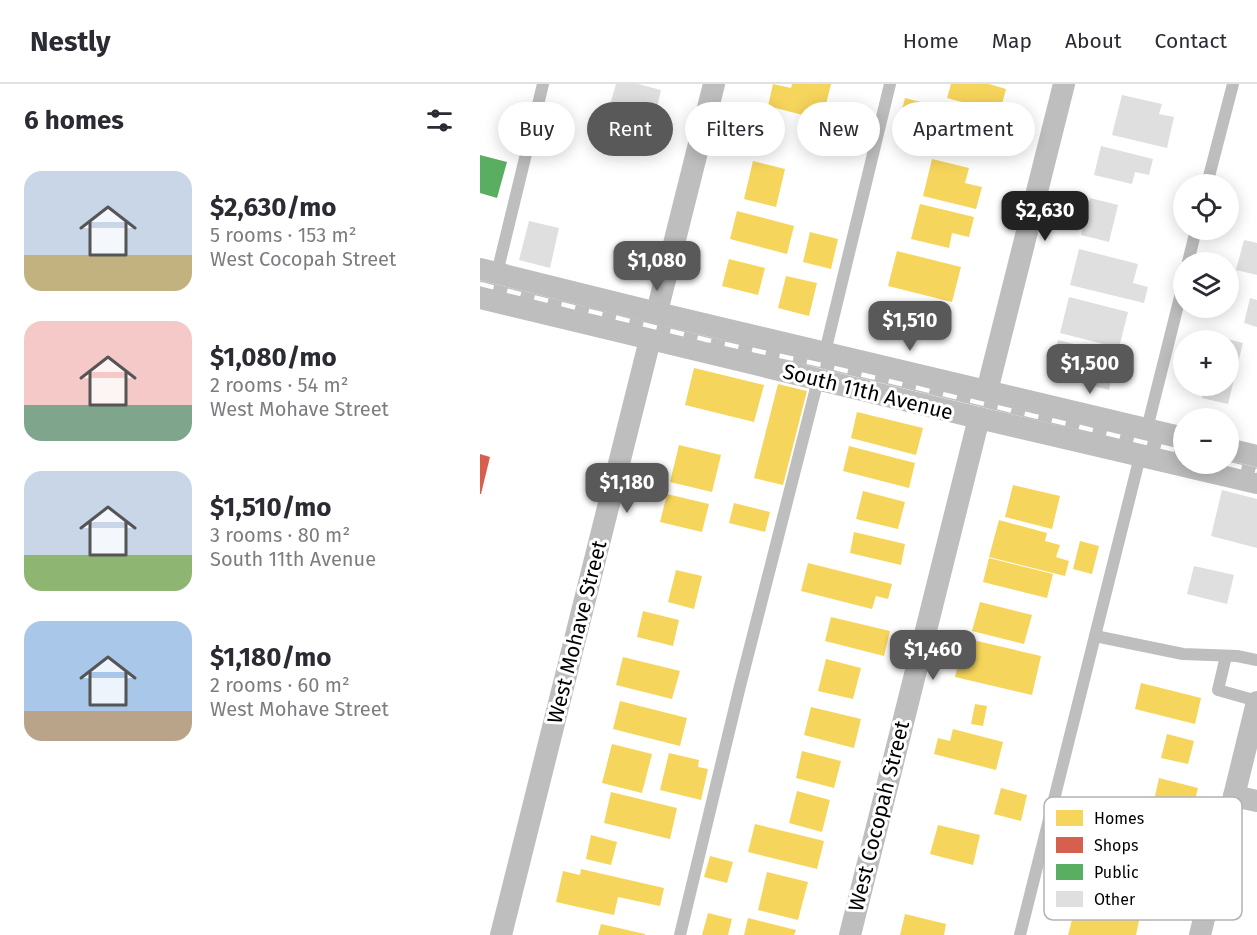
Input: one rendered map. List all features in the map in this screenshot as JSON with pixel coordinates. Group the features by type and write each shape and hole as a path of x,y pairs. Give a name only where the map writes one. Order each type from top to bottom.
{"street":[{"name":"West Mohave Street","path":"501,935 714,84"},
{"path":"987,391 1064,84"},
{"name":"South 11th Avenue","path":"488,271 1173,435"},
{"name":"South 11th Avenue","path":"480,298 1257,483"},
{"name":"West Cocopah Street","path":"850,935 979,418"},
{"path":"1239,452 1257,456"},
{"path":"1239,797 1234,796 1257,701"},
{"path":"1242,798 1257,801"},
{"path":"1200,935 1204,920"}],"lane":[{"path":"488,271 543,84"},
{"path":"825,352 890,84"},
{"path":"1210,174 1233,84"},
{"path":"1055,797 1174,318"},
{"path":"680,935 740,686 819,380"},
{"path":"1095,636 1183,654 1257,660"},
{"path":"1226,656 1218,690 1257,701"},
{"path":"1020,935 1044,839"}],"building: Homes":[{"path":"773,84 791,88 792,84 831,84 826,102 797,102 797,114 785,110 785,102 769,102"},
{"path":"951,84 989,84 1006,89 1003,102 962,102 947,98"},
{"path":"905,98 921,102 904,102"},
{"path":"932,159 969,168 965,183 982,187 976,209 923,196"},
{"path":"753,161 785,169 776,207 744,199"},
{"path":"920,204 974,217 969,237 952,233 949,248 911,239"},
{"path":"737,211 794,226 787,254 730,239"},
{"path":"810,232 838,239 831,269 803,262"},
{"path":"897,251 961,267 952,302 888,286"},
{"path":"729,259 765,268 758,295 722,286"},
{"path":"786,276 817,283 809,316 778,308"},
{"path":"694,368 764,385 754,422 685,405"},
{"path":"778,384 807,391 783,485 754,478"},
{"path":"857,412 923,428 916,455 851,438"},
{"path":"679,445 721,455 712,492 670,482"},
{"path":"849,446 915,463 909,488 843,471"},
{"path":"1013,485 1060,496 1052,529 1005,517"},
{"path":"863,491 905,502 898,529 856,519"},
{"path":"667,494 709,504 702,532 660,522"},
{"path":"734,503 770,512 765,532 729,523"},
{"path":"999,520 1047,533 1045,541 1060,545 1056,557 1069,561 1065,576 989,557"},
{"path":"854,532 905,544 901,565 850,553"},
{"path":"1080,541 1099,546 1092,574 1073,569"},
{"path":"989,558 1053,574 1047,598 983,582"},
{"path":"808,563 892,584 888,599 876,596 872,609 801,591"},
{"path":"676,570 702,576 694,609 668,602"},
{"path":"980,602 1032,615 1024,644 972,631"},
{"path":"643,611 679,620 673,646 637,637"},
{"path":"831,617 890,631 884,656 825,641"},
{"path":"964,638 1041,656 1032,695 955,677"},
{"path":"623,657 680,671 672,699 616,685"},
{"path":"826,659 861,668 853,699 818,691"},
{"path":"1141,683 1201,698 1195,724 1135,709"},
{"path":"620,701 687,718 680,746 613,729"},
{"path":"975,704 987,706 983,726 971,724"},
{"path":"811,707 861,719 854,748 804,735"},
{"path":"953,729 1003,742 996,770 934,754 938,738 950,741"},
{"path":"1167,734 1194,741 1188,764 1161,758"},
{"path":"612,744 652,754 642,793 602,783"},
{"path":"802,751 841,761 834,788 796,778"},
{"path":"669,753 699,760 698,767 708,769 701,800 660,790"},
{"path":"1159,778 1198,788 1196,797 1155,797"},
{"path":"1001,788 1027,795 1021,821 994,814"},
{"path":"797,791 830,800 822,832 789,823"},
{"path":"611,792 677,808 670,839 604,823"},
{"path":"755,824 824,841 817,869 748,852"},
{"path":"938,825 980,835 973,865 930,854"},
{"path":"591,835 617,842 611,865 586,859"},
{"path":"710,856 733,862 727,883 704,877"},
{"path":"581,869 664,888 660,906 618,897 614,915 556,902 563,871 580,875"},
{"path":"767,872 808,882 798,920 758,910"},
{"path":"708,913 732,919 728,935 702,935"},
{"path":"905,914 946,924 944,935 900,935"},
{"path":"748,918 796,930 794,935 744,935"},
{"path":"1072,920 1139,920 1136,935 1068,935"},
{"path":"601,924 645,934 645,935 598,935"}],"building: Shops":[{"path":"480,454 490,457 481,494 480,494"}],"building: Public":[{"path":"480,155 507,162 497,198 480,193"}],"building: Other":[{"path":"616,84 638,84 661,90 658,102 611,102"},
{"path":"1122,95 1162,104 1159,114 1174,117 1167,148 1112,135"},
{"path":"1101,146 1153,159 1149,175 1135,172 1132,184 1094,175"},
{"path":"1090,198 1118,205 1109,242 1081,235"},
{"path":"529,221 559,228 550,268 519,260"},
{"path":"1244,240 1257,243 1257,275 1239,271 1239,259"},
{"path":"1079,249 1138,264 1133,283 1148,287 1144,303 1070,285"},
{"path":"1069,297 1128,312 1119,348 1060,333"},
{"path":"1250,298 1257,300 1257,327 1244,323"},
{"path":"1058,340 1117,355 1109,390 1049,375"},
{"path":"1239,342 1243,343 1239,359"},
{"path":"1202,396 1230,396 1228,404 1202,398"},
{"path":"1222,490 1257,499 1257,548 1211,536"},
{"path":"1194,566 1234,575 1227,604 1187,594"}],"railway":[{"path":"480,284 1173,449"},
{"path":"1239,467 1257,471"}]}
